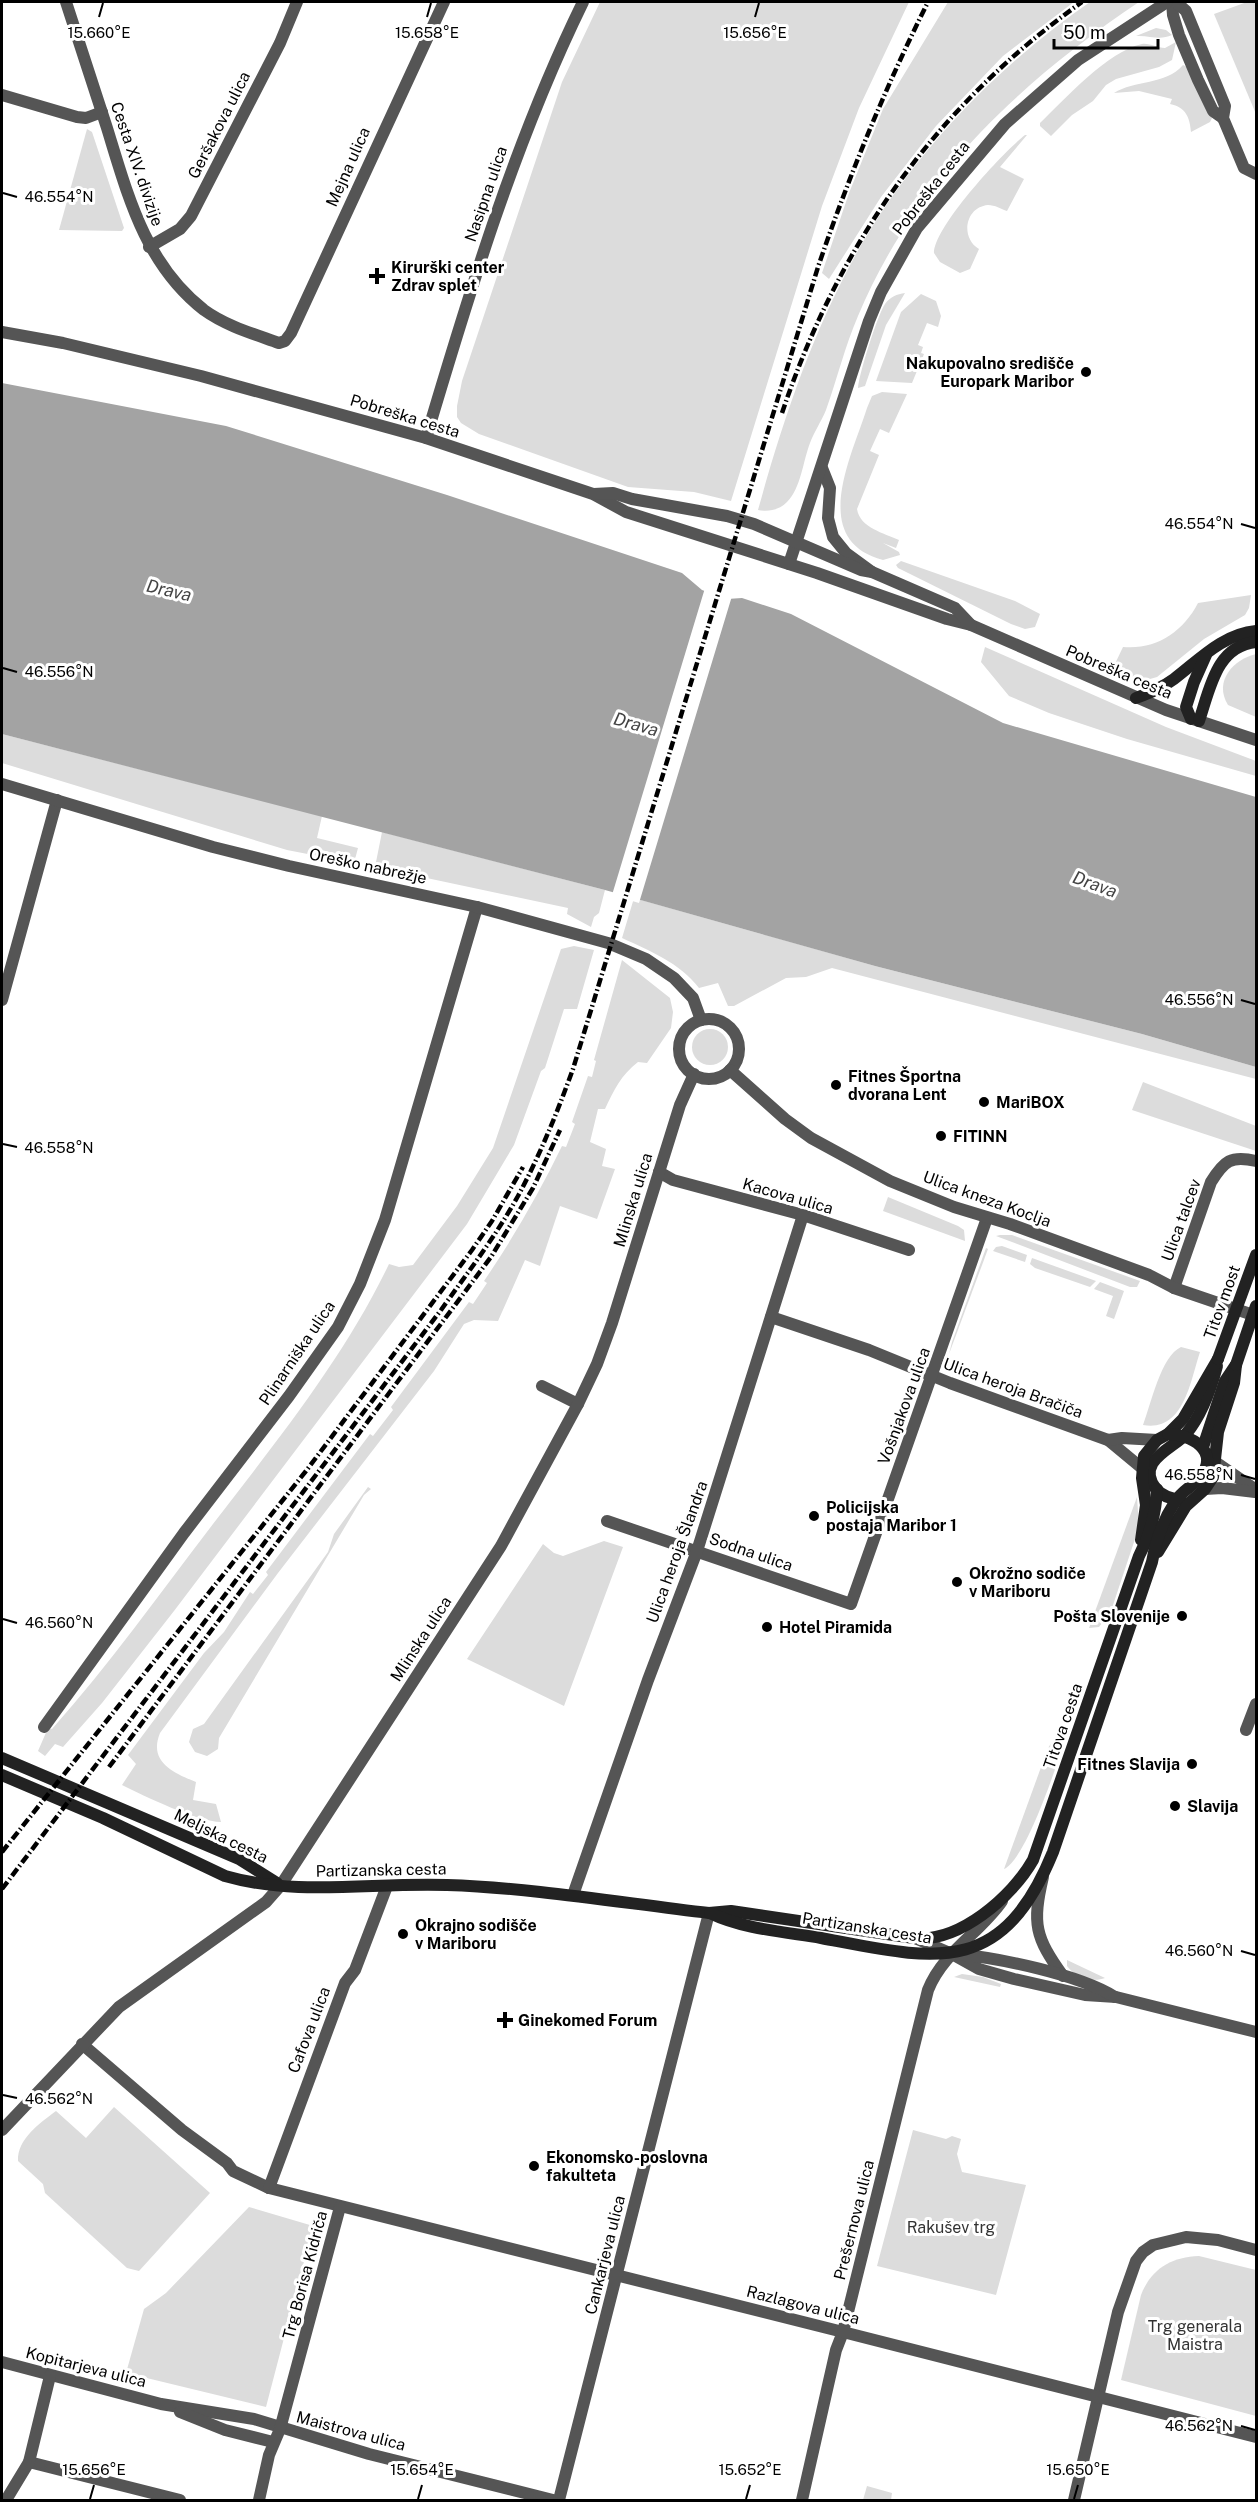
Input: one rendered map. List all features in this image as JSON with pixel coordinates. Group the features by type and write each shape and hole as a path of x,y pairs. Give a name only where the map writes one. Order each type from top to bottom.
{"main road":[{"path":"1136,698 1160,689 1224,640 1257,631"},
{"path":"1195,720 1215,671 1227,654 1244,643 1257,642"},
{"path":"1195,720 1186,707 1206,655"},
{"name":"Titov most","path":"1218,1359 1257,1256"},
{"name":"Titov most","path":"1236,1365 1257,1306"},
{"path":"1139,1556 1147,1540 1154,1515 1157,1489 1151,1476 1152,1469 1158,1455 1185,1436 1207,1398 1218,1359"},
{"path":"1139,1556 1145,1514 1141,1467 1144,1456 1183,1419 1218,1359"},
{"path":"1152,1562 1185,1506 1205,1489 1213,1477 1208,1455 1234,1383 1236,1365"},
{"path":"952,1954 974,1947 995,1935 1028,1901 1044,1874 1152,1562 1156,1541 1176,1499 1204,1471 1225,1381 1236,1365"},
{"path":"1162,1437 1185,1436 1208,1455"},
{"path":"1157,1489 1176,1499 1193,1498"},
{"name":"Titova cesta","path":"914,1938 931,1938 947,1933 1004,1898 1026,1872 1040,1844 1139,1556"},
{"name":"Meljska cesta","path":"2,1758 239,1859 281,1885"},
{"name":"Meljska cesta","path":"2,1775 103,1818 225,1876 241,1881 281,1885"},
{"name":"Partizanska cesta","path":"281,1885 327,1889 459,1885 573,1895 709,1913 740,1923 897,1952 926,1955 952,1954"},
{"name":"Partizanska cesta","path":"709,1913 731,1911 914,1938"}],"street":[{"name":"Cesta XIV. divizije","path":"66,2 132,208 149,247 181,288 206,311 226,323 279,343"},
{"name":"Geršakova ulica","path":"149,247 180,229 191,216 279,43 297,2"},
{"name":"Mejna ulica","path":"279,343 291,333 444,2"},
{"name":"Nasipna ulica","path":"426,438 500,202 560,49 583,2"},
{"name":"Pobreška cesta","path":"789,564 869,321 881,292 917,228 972,160 1034,96 1078,60 1167,2"},
{"path":"1174,2 1176,25 1213,111 1223,118 1244,168 1257,174"},
{"path":"2,95 84,118 102,112"},
{"name":"Pobreška cesta","path":"2,332 63,343 191,374 426,438 593,494 627,512 971,625 1136,698 1257,740"},
{"name":"Pobreška cesta","path":"822,468 830,488 828,518 833,537 846,553 872,572 955,608 971,625"},
{"path":"593,494 613,493 642,501 727,516 754,524 861,570 872,572"},
{"name":"Oreško nabrežje","path":"2,784 270,862 477,907 608,943 646,959 674,978 693,998 701,1020"},
{"path":"2,1000 57,800"},
{"name":"Plinarniška ulica","path":"44,1727 184,1533 289,1396 338,1327 360,1284 384,1220 477,907"},
{"path":"712,1019 722,1022 735,1034 739,1054 730,1070 717,1077 701,1077 694,1074 681,1059 680,1045 689,1027 701,1020 712,1019"},
{"name":"Ulica kneza Koclja","path":"730,1070 785,1119 846,1158 911,1190 961,1210 1149,1275 1174,1288 1257,1316"},
{"name":"Mlinska ulica","path":"281,1885 501,1546 578,1404 597,1364 612,1323 680,1105 694,1074"},
{"name":"Ulica talcev","path":"1174,1288 1211,1182 1219,1170 1231,1160 1242,1157 1257,1161"},
{"name":"Kacova ulica","path":"659,1172 673,1180 717,1194 803,1215 909,1250"},
{"name":"Ulica heroja Šlandra","path":"573,1895 648,1680 697,1551 803,1215"},
{"name":"Vošnjakova ulica","path":"851,1604 987,1218"},
{"name":"Ulica heroja Bračiča","path":"771,1317 868,1350 1108,1440 1151,1476"},
{"path":"542,1386 578,1404"},
{"name":"Ulica heroja Bračiča","path":"1108,1440 1162,1437"},
{"path":"1208,1455 1257,1492"},
{"path":"1205,1489 1222,1488 1257,1492"},
{"name":"Sodna ulica","path":"607,1521 851,1604"},
{"path":"1246,1730 1257,1704"},
{"path":"1044,1874 1036,1925 1047,1954 1063,1976"},
{"path":"2,2130 119,2007 266,1902 281,1885"},
{"name":"Cafova ulica","path":"269,2188 348,1978 355,1970 387,1886"},
{"name":"Titova cesta","path":"952,1954 993,1914 1004,1898"},
{"name":"Cankarjeva ulica","path":"559,2500 709,1913"},
{"name":"Partizanska cesta","path":"914,1938 952,1954 979,1969 1014,1979 1085,1995 1116,1997 1257,2032"},
{"name":"Partizanska cesta","path":"952,1954 992,1959 1063,1976 1094,1985 1116,1997"},
{"name":"Prešernova ulica","path":"802,2500 836,2350 843,2332 925,2001 932,1980 952,1954"},
{"name":"Trg Borisa Kidriča","path":"82,2044 182,2130 227,2163 233,2171 269,2188 340,2207 280,2429 273,2442 259,2500"},
{"name":"Razlagova ulica","path":"340,2207 1257,2437"},
{"path":"1074,2500 1124,2292 1136,2261 1143,2252 1162,2242 1186,2237 1218,2240 1257,2250"},
{"name":"Kopitarjeva ulica","path":"2,2362 162,2404 254,2419 280,2429"},
{"path":"6,2500 29,2462 51,2376"},
{"name":"Kopitarjeva ulica","path":"162,2404 225,2430 273,2442"},
{"name":"Maistrova ulica","path":"280,2429 553,2500"},
{"path":"29,2462 180,2500"}],"green space":[{"path":"600,2 909,2 859,108 822,206 731,501 694,492 628,487 479,434 461,423 457,417 462,381 562,82"},
{"path":"948,2 1074,2 1003,56 936,126 881,197 829,279 822,273 849,193 883,109"},
{"path":"1090,2 1139,2 1053,66 1013,101 975,138 941,178 909,221 882,267 858,316 826,410 810,443 796,489 781,507 758,510 777,445 811,349 839,286 877,219 902,183 958,116 1021,55"},
{"path":"1247,2 1256,2 1256,114 1214,14"},
{"path":"1156,28 1166,30 1172,35 1159,38 1136,36"},
{"path":"1176,42 1172,60 1159,67 1116,79 1106,85 1093,101 1072,115 1051,136 1040,126 1040,123 1074,90 1115,56 1142,44 1165,48"},
{"path":"1183,65 1187,67 1212,118 1210,122 1191,132 1186,114 1180,108 1170,104 1172,99 1139,91 1114,93 1168,76"},
{"path":"87,129 92,132 124,228 122,231 59,230"},
{"path":"1027,135 1000,167 1024,179 1007,211 988,205 974,211 970,217 967,231 973,244 979,249 970,269 960,273 940,262 934,253 945,226 971,191"},
{"path":"905,293 886,325 865,386 858,388 869,345 882,310 891,298"},
{"path":"921,294 936,301 941,316 938,327 927,323 918,345 923,347 921,353 924,354 912,383 876,381 901,312"},
{"path":"882,392 907,394 889,433 880,429 870,451 879,455 857,509 859,516 868,525 899,540 896,548 883,543 899,552 900,555 883,560 860,550 847,535 841,516 841,494 853,449 872,396"},
{"path":"901,561 1015,601 1040,614 1035,627 1025,629 1011,624 898,568 896,565"},
{"path":"1251,595 1249,608 1245,615 1204,639 1157,677 1143,681 1113,668 1123,647 1147,645 1167,637 1185,623 1198,603"},
{"path":"985,647 1166,727 1256,761 1256,776 1127,739 1049,713 1009,696 981,662"},
{"path":"1256,654 1256,717 1228,705 1223,688 1228,672 1240,661"},
{"path":"2,734 322,816 317,838 358,848 354,863 287,850 2,763"},
{"path":"382,832 605,890 599,913 594,917 591,927 567,914 568,908 375,867"},
{"path":"634,898 875,966 1142,1034 1256,1067 1256,1079 832,968 806,977 786,978 734,1006 728,1006 718,983 699,988 674,965 622,938"},
{"path":"574,946 594,950 577,1009 564,1009 545,1068 541,1071 514,1145 467,1224 102,1703 63,1747 55,1744 45,1756 38,1751 48,1728 52,1729 114,1654 285,1430 351,1333 389,1264 399,1267 413,1265 457,1206 493,1148 561,949"},
{"path":"622,960 670,998 673,1012 671,1028 647,1063 638,1062 632,1067 618,1083 605,1109 598,1109 590,1142 606,1149 602,1166 615,1169 597,1219 560,1206 540,1266 525,1260 498,1321 474,1320 464,1324 434,1371 278,1573 160,1733 157,1752 160,1759 179,1775 196,1782 193,1800 216,1804 221,1822 185,1813 122,1785 136,1764 128,1755 204,1653 224,1632 250,1592 253,1594 268,1575 266,1572 370,1434 373,1436 393,1410 391,1407 469,1302 473,1304 487,1283 484,1281 526,1215 562,1146 566,1147 588,1076 592,1077 596,1061 594,1060"},
{"path":"710,1029 723,1034 728,1047 723,1060 710,1065 697,1060 692,1047 697,1034"},
{"path":"1143,1082 1256,1126 1256,1151 1132,1110"},
{"path":"888,1197 958,1226 964,1230 965,1241 883,1211"},
{"path":"1012,1235 1140,1281 1137,1287 1130,1287 996,1236"},
{"path":"1002,1246 1027,1255 1025,1262 993,1251 996,1247"},
{"path":"986,1248 988,1249 949,1354 952,1342"},
{"path":"1032,1258 1096,1281 1090,1287 1035,1268 1030,1264"},
{"path":"1100,1282 1124,1291 1114,1319 1106,1316 1113,1296 1094,1289"},
{"path":"1181,1347 1200,1352 1183,1402 1168,1421 1157,1425 1143,1425 1162,1370 1174,1352"},
{"path":"368,1487 371,1489 364,1495 219,1738 218,1749 207,1756 195,1752 189,1742 193,1729 204,1724 328,1552 334,1534"},
{"path":"1137,1497 1139,1527 1111,1611 1099,1627 1089,1628"},
{"path":"604,1541 623,1547 564,1706 467,1659 543,1544 554,1553 563,1556"},
{"path":"1056,1736 1065,1739 1040,1810 1022,1848 1013,1862 1004,1869 1048,1748"},
{"path":"1067,1960 1105,1978 1095,1980 1079,1976 1067,1966"},
{"path":"962,1974 983,1977 1001,1984 1000,1987 954,1977"},
{"path":"114,2107 210,2193 139,2271 127,2268 45,2193 43,2184 18,2161 25,2139 56,2111 86,2138"},
{"name":"Rakušev trg","path":"913,2130 946,2139 952,2136 961,2139 957,2154 962,2172 1026,2185 996,2295 877,2266"},
{"path":"249,2207 320,2228 313,2227 266,2407 126,2373 144,2309 166,2293"},
{"name":"Trg generala Maistra","path":"1199,2256 1256,2270 1256,2416 1121,2380 1141,2295 1150,2278 1156,2271 1171,2262"},
{"path":"867,2486 892,2493 891,2500 863,2500"}],"water":[{"name":"Drava","path":"2,383 226,426 447,495 682,573 702,590 727,599 742,598 791,614 1003,723 1256,797 1256,1067 1142,1034 875,966 605,890 2,734"}],"pier":[{"path":"705,588 732,596 639,903 612,895"}],"railway":[{"path":"2,1889 441,1310 481,1254 526,1181 548,1134 573,1069 818,267 868,133 928,2"},
{"path":"782,413 805,351 832,292 863,236 899,183 938,133 982,86 1030,43 1082,2"},
{"path":"109,1767 491,1257 533,1188 560,1130"},
{"path":"2,1852 306,1471 472,1250 492,1221 523,1167"}],"place":[{"name":"Kirurški center Zdrav splet","path":"377,276"},
{"name":"Nakupovalno središče Europark Maribor","path":"1086,372"},
{"name":"Fitnes Športna dvorana Lent","path":"836,1085"},
{"name":"MariBOX","path":"984,1102"},
{"name":"FITINN","path":"941,1136"},
{"name":"Policijska postaja Maribor 1","path":"814,1516"},
{"name":"Okrožno sodiče v Mariboru","path":"957,1582"},
{"name":"Pošta Slovenije","path":"1182,1616"},
{"name":"Hotel Piramida","path":"767,1627"},
{"name":"Fitnes Slavija","path":"1192,1764"},
{"name":"Slavija","path":"1175,1806"},
{"name":"Okrajno sodišče v Mariboru","path":"403,1934"},
{"name":"Ginekomed Forum","path":"505,2020"},
{"name":"Ekonomsko-poslovna fakulteta","path":"534,2166"}]}
